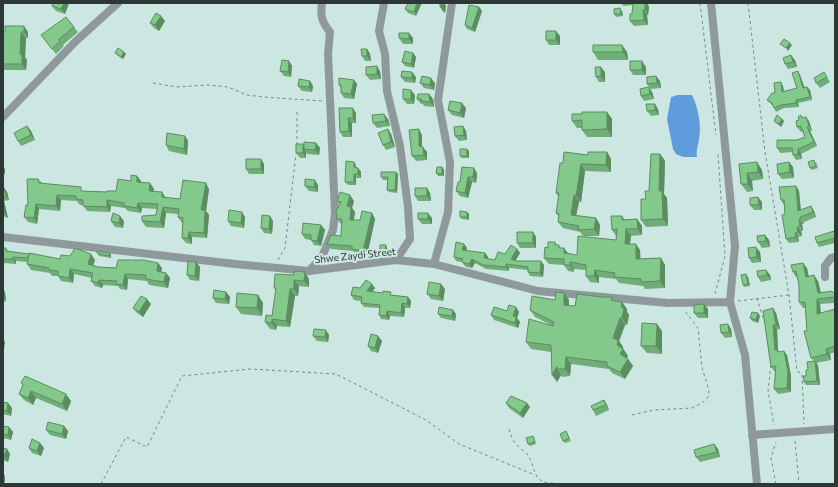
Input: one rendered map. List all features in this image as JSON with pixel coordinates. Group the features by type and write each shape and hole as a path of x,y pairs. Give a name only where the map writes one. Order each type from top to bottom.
{"street":[{"path":"3,117 76,41 118,3"},
{"path":"309,271 322,257 334,230 335,214 328,54 330,32 320,15 322,3"},
{"path":"384,3 379,31 384,54 388,91 400,146 409,215 410,239 396,260"},
{"path":"434,264 448,212 450,162 438,100 452,3"},
{"path":"711,3 735,246 730,302 745,355 757,484"},
{"name":"Shwe Zaydi Street","path":"3,237 309,271 396,260 434,264 538,291 678,303 730,302"},
{"path":"825,277 825,266 831,258 835,257"},
{"path":"752,435 835,429"}],"path":[{"path":"700,3 716,137"},
{"path":"748,3 765,152 789,295 797,371 802,374 804,431"},
{"path":"153,83 176,87 207,85 228,87 247,94 264,97 331,101"},
{"path":"273,267 284,248 297,150 297,110"},
{"path":"713,302 725,256 718,150"},
{"path":"730,302 789,295"},
{"path":"758,298 765,325"},
{"path":"632,415 654,410 692,408 702,403 708,397 709,390 702,368 698,328 678,303"},
{"path":"772,363 768,391 775,427"},
{"path":"101,484 126,437 147,447 182,376 250,369 336,374 426,420 459,444 535,475 547,484 555,483"},
{"path":"509,429 517,446 528,455 535,475"},
{"path":"794,432 798,484"},
{"path":"776,484 771,458 777,440"}],"water":[{"path":"678,95 692,95 696,105 700,128 697,157 683,157 676,154 673,149 667,119 671,97"}],"building":[{"path":"53,3 64,3 61,9 52,6"},
{"path":"408,3 417,3 414,12 405,9"},
{"path":"633,3 645,3 645,10 643,10 644,20 630,21"},
{"path":"469,5 479,7 472,28 465,25"},
{"path":"620,8 621,14 614,14 614,9"},
{"path":"156,13 161,16 155,25 150,23"},
{"path":"66,17 74,27 59,39 60,41 52,49 41,35"},
{"path":"5,26 24,26 24,32 21,32 20,54 22,54 22,64 3,64 3,32 5,32"},
{"path":"546,31 556,31 556,40 546,40"},
{"path":"399,33 409,33 409,39 399,38"},
{"path":"784,39 790,43 786,48 780,44"},
{"path":"593,45 622,45 623,52 593,52"},
{"path":"118,48 124,52 121,57 115,53"},
{"path":"361,49 367,49 367,56 362,56"},
{"path":"405,51 413,53 411,64 402,62"},
{"path":"791,55 793,62 785,64 783,58"},
{"path":"282,60 289,61 288,72 280,71"},
{"path":"630,61 642,61 642,70 630,70"},
{"path":"377,66 377,74 366,75 366,67"},
{"path":"595,67 601,67 601,76 596,77"},
{"path":"402,71 412,72 412,78 401,77"},
{"path":"798,71 803,88 807,87 810,97 796,100 796,103 781,105 774,108 772,103 767,100 772,93 775,93 774,83 781,82 782,92 797,88 792,73"},
{"path":"824,72 827,77 816,83 814,78"},
{"path":"422,76 431,78 430,85 420,83"},
{"path":"656,76 657,83 647,84 647,77"},
{"path":"339,78 354,80 351,94 341,93"},
{"path":"299,79 310,81 309,87 298,86"},
{"path":"649,87 650,94 641,96 640,89"},
{"path":"403,89 411,90 411,99 403,99"},
{"path":"418,94 429,94 430,102 417,99"},
{"path":"450,101 462,103 460,113 448,110"},
{"path":"646,104 655,104 655,110 647,111"},
{"path":"339,108 353,108 353,118 348,118 349,131 340,132"},
{"path":"582,112 607,112 607,129 582,130 582,120 572,121 572,114 582,114"},
{"path":"384,114 386,121 373,123 372,115"},
{"path":"777,115 782,119 779,124 774,121"},
{"path":"801,115 802,118 806,117 809,126 807,127 814,142 798,149 798,154 793,155 792,148 777,148 777,140 797,140 805,137 801,126 797,127 796,121 799,120 798,117"},
{"path":"27,126 31,135 18,141 14,133"},
{"path":"463,126 464,135 455,136 454,127"},
{"path":"388,129 391,142 383,145 378,133"},
{"path":"419,129 419,146 423,147 424,155 412,156 409,130"},
{"path":"167,133 185,136 184,149 166,145"},
{"path":"304,142 316,143 315,150 304,149"},
{"path":"296,144 303,144 303,153 296,153"},
{"path":"460,149 467,149 467,156 460,156"},
{"path":"564,152 588,155 588,152 607,152 606,165 581,164 576,196 574,195 571,215 596,218 594,229 578,230 579,226 558,222 559,214 556,213 559,193 556,193 560,163 563,163"},
{"path":"651,154 660,154 659,191 662,191 663,219 641,220 641,199 646,199 645,191 649,191"},
{"path":"246,159 261,159 261,169 246,169"},
{"path":"814,160 816,166 810,168 808,162"},
{"path":"346,161 354,162 354,167 358,168 358,174 354,174 354,182 345,182"},
{"path":"757,162 758,172 747,173 748,184 741,184 739,164"},
{"path":"789,162 790,172 778,174 777,164"},
{"path":"437,167 442,167 442,174 436,173"},
{"path":"462,167 474,168 473,177 468,177 465,193 456,191 458,182 460,182"},
{"path":"381,172 396,172 395,190 387,190 388,177 381,177"},
{"path":"131,175 137,176 137,182 150,183 149,191 162,192 162,197 180,199 183,180 206,183 201,210 205,210 204,233 189,232 188,238 182,238 183,218 178,217 179,209 163,207 160,222 142,221 142,216 156,215 158,204 138,203 137,208 124,206 124,203 107,200 107,207 83,206 83,200 76,199 76,196 57,195 56,206 36,204 34,218 24,217 26,205 28,205 27,179 38,179 39,183 81,187 81,191 107,192 116,191 118,179 131,181"},
{"path":"305,179 315,180 314,187 305,186"},
{"path":"796,186 798,211 811,206 813,212 800,217 800,226 797,227 798,232 795,233 796,237 786,239 782,215 785,214 784,200 781,200 779,187"},
{"path":"3,188 6,196 3,197"},
{"path":"415,188 427,188 427,196 415,196"},
{"path":"340,192 350,195 347,206 351,207 350,220 360,220 362,211 372,213 363,251 352,249 352,246 327,244 331,235 341,236 342,219 337,219 336,211 341,202 337,201"},
{"path":"758,197 759,205 750,205 750,198"},
{"path":"229,210 242,212 241,223 228,221"},
{"path":"460,211 467,212 467,217 460,217"},
{"path":"113,213 120,216 119,223 111,221"},
{"path":"418,213 428,213 428,219 418,219"},
{"path":"262,215 270,216 269,229 261,228"},
{"path":"611,216 622,216 622,220 637,219 638,229 626,229 625,244 636,244 636,259 661,258 660,281 641,282 641,279 614,277 615,273 595,270 594,276 586,276 586,265 570,262 570,265 564,265 564,259 544,258 545,247 548,248 548,242 555,242 555,245 559,245 559,248 564,248 564,253 577,255 578,236 616,240 617,229 612,230"},
{"path":"303,223 321,225 317,241 311,240 311,235 302,234"},
{"path":"834,231 835,238 817,243 815,237"},
{"path":"517,232 533,232 533,243 517,243"},
{"path":"765,235 766,241 758,242 757,236"},
{"path":"456,242 464,244 462,250 485,253 484,258 495,260 498,252 505,254 511,245 517,249 511,259 515,261 541,261 540,273 528,272 528,267 506,264 506,267 483,265 472,259 469,264 464,263 461,261 463,259 454,257"},
{"path":"380,245 386,245 385,253 380,254"},
{"path":"756,247 757,257 749,258 748,248"},
{"path":"3,248 6,248 6,251 29,254 28,258 13,257 13,259 3,259"},
{"path":"75,248 91,254 88,264 98,267 116,268 118,260 144,260 158,263 157,271 166,273 164,282 146,279 146,275 125,274 123,285 116,284 117,281 99,280 98,283 91,281 93,273 70,269 69,278 58,276 58,271 49,270 49,268 27,264 29,253 60,259 61,255 70,256"},
{"path":"97,251 110,253 109,256 97,253"},
{"path":"188,261 196,262 195,276 187,275"},
{"path":"803,263 806,277 814,275 818,293 832,291 835,294 835,297 817,299 817,314 835,309 835,346 826,349 827,354 811,358 804,331 807,331 805,302 799,302 799,285 796,271 793,272 791,265"},
{"path":"766,270 767,275 758,277 757,271"},
{"path":"294,271 305,272 304,281 294,280 294,289 290,289 286,321 272,319 272,323 265,322 266,315 272,316 276,288 274,288 275,274 294,275"},
{"path":"746,274 748,284 743,285 741,275"},
{"path":"366,280 372,284 367,291 383,293 383,291 391,292 390,295 408,297 407,304 402,303 401,313 387,311 386,316 379,315 380,305 361,303 362,297 351,295 353,287 360,288"},
{"path":"429,282 441,284 439,296 427,294"},
{"path":"214,290 226,292 225,299 213,298"},
{"path":"556,292 564,293 564,305 575,306 577,294 612,297 611,300 622,302 621,307 624,308 622,318 620,318 613,338 618,340 617,345 623,349 620,354 628,359 620,372 607,366 607,362 566,357 565,369 557,369 557,366 552,375 551,345 526,342 529,319 553,326 554,322 530,310 532,296 555,300"},
{"path":"237,293 258,295 257,308 236,307"},
{"path":"141,296 147,299 139,312 133,308"},
{"path":"704,304 704,313 694,313 694,305"},
{"path":"509,305 516,307 513,316 516,317 515,323 491,315 494,307 507,311"},
{"path":"439,307 453,310 452,316 438,314"},
{"path":"773,308 776,325 773,325 775,350 778,352 784,351 788,371 787,388 774,389 776,366 771,367 763,311"},
{"path":"752,312 758,313 756,320 750,318"},
{"path":"642,323 657,324 656,346 641,346"},
{"path":"728,324 729,332 721,333 720,325"},
{"path":"314,329 326,330 325,337 313,336"},
{"path":"371,334 378,336 375,348 368,346"},
{"path":"815,361 817,381 804,382 803,376 806,376 806,370 808,370 807,362"},
{"path":"25,376 66,394 62,404 31,391 28,398 19,394 23,385 21,383"},
{"path":"511,396 527,403 520,413 506,403"},
{"path":"604,400 606,405 593,410 591,406"},
{"path":"3,402 8,403 7,411 3,410"},
{"path":"48,422 64,426 62,434 46,430"},
{"path":"3,426 9,427 8,435 3,434"},
{"path":"566,431 569,438 563,441 560,434"},
{"path":"533,436 535,442 528,444 526,438"},
{"path":"32,439 40,443 37,451 29,448"},
{"path":"714,444 717,452 696,457 694,450"},
{"path":"3,448 7,449 4,457 3,456"}]}
